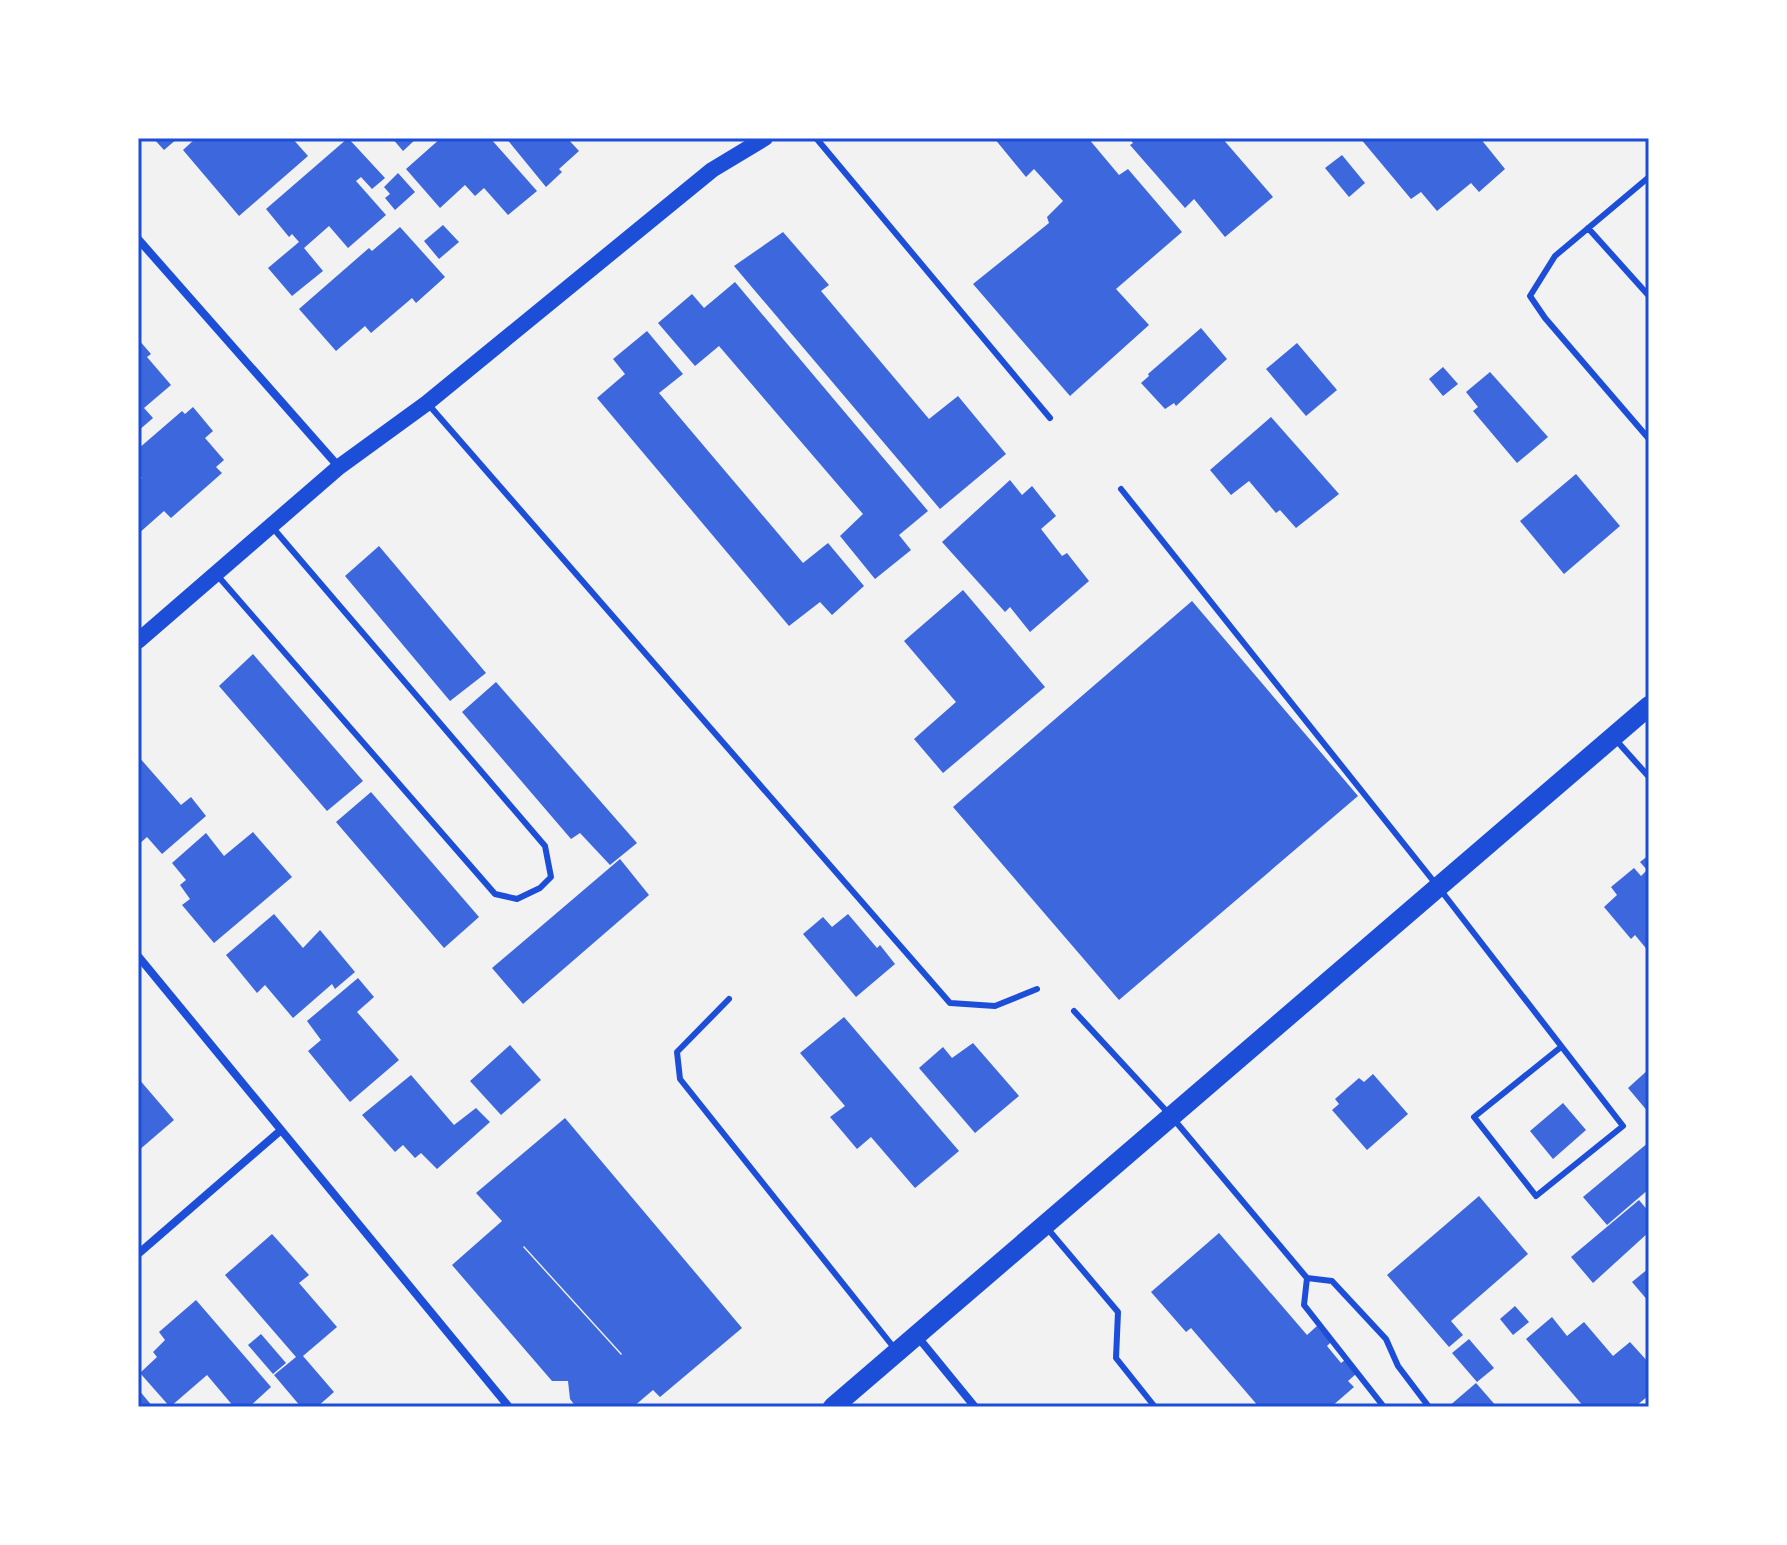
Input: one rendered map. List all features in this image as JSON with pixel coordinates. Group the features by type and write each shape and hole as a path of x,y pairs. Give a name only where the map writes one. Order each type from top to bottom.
{"main road":[{"path":"138,641 339,467 427,403 712,170 765,138"},
{"path":"833,1407 1649,706"}],"street":[{"path":"138,239 339,467"},
{"path":"138,956 509,1407"},
{"path":"138,1254 280,1131"},
{"path":"917,1335 975,1407"}],"lane":[{"path":"816,138 1050,418"},
{"path":"1649,177 1555,256 1530,296 1545,318 1649,439"},
{"path":"1588,228 1649,296"},
{"path":"427,403 950,1003 995,1006 1037,989"},
{"path":"1121,489 1439,888 1623,1126 1536,1196 1474,1117 1561,1047"},
{"path":"216,574 495,894 517,899 540,888 551,877 545,846 271,525"},
{"path":"1613,737 1649,777"},
{"path":"729,999 677,1052 680,1079 898,1352"},
{"path":"1074,1011 1171,1116 1307,1278 1332,1281 1386,1339 1398,1366 1429,1407"},
{"path":"1044,1225 1118,1312 1116,1358 1155,1407"},
{"path":"1307,1278 1304,1305 1384,1407"}],"building":[{"path":"153,138 178,138 164,150"},
{"path":"196,138 292,138 308,156 239,216 183,150"},
{"path":"348,138 385,178 372,189 361,177 356,181 386,215 348,248 329,226 304,248 323,271 292,296 268,268 299,242 292,234 289,237 266,209"},
{"path":"392,138 417,138 403,151"},
{"path":"441,138 490,138 537,191 508,215 484,188 475,196 465,185 440,208 406,169"},
{"path":"506,138 567,138 579,151 559,169 562,172 546,187"},
{"path":"994,138 1088,138 1119,175 1128,169 1182,232 1116,289 1149,325 1070,396 973,284 1049,223 1047,217 1063,201 1034,169 1026,177"},
{"path":"1129,138 1222,138 1273,197 1225,237 1194,199 1185,208 1130,145 1133,143"},
{"path":"1360,138 1480,138 1505,169 1479,192 1471,183 1437,211 1421,192 1411,199"},
{"path":"1342,155 1365,183 1349,197 1325,168"},
{"path":"398,173 415,192 395,210 385,198 390,194 384,187"},
{"path":"443,225 459,242 439,259 424,241"},
{"path":"400,227 445,277 416,303 412,298 371,333 365,326 336,351 299,309 369,248 372,251"},
{"path":"783,232 829,285 821,291 929,419 958,396 1006,454 940,509 734,266"},
{"path":"735,282 928,511 899,535 911,550 875,579 840,536 863,514 719,346 695,366 658,323 692,294 704,308"},
{"path":"1201,328 1227,359 1176,406 1174,403 1165,409 1141,383"},
{"path":"647,331 683,374 659,393 803,563 828,543 864,586 832,615 820,602 789,626 597,398 625,374 613,359"},
{"path":"138,339 151,354 147,357 171,385 144,408 153,418 138,431"},
{"path":"1297,343 1337,390 1306,416 1266,369"},
{"path":"1443,367 1458,384 1443,396 1429,379"},
{"path":"1490,372 1548,437 1517,463 1473,411 1478,407 1466,392"},
{"path":"193,407 213,431 205,438 224,460 216,467 222,473 171,518 164,511 138,534 138,481 142,478 138,474 138,449 182,411 185,414"},
{"path":"1271,417 1339,494 1296,528 1280,510 1276,513 1249,481 1231,495 1210,470"},
{"path":"1576,474 1620,526 1564,574 1520,521"},
{"path":"1010,480 1022,495 1032,486 1056,516 1041,529 1062,556 1067,553 1089,581 1030,632 1010,607 1005,612 942,542"},
{"path":"379,546 486,673 450,701 345,576"},
{"path":"963,590 1045,687 943,773 914,739 956,702 904,641"},
{"path":"1192,601 1358,796 1119,1000 953,807"},
{"path":"253,654 363,781 327,811 219,686"},
{"path":"496,682 637,843 610,865 580,833 571,839 462,712"},
{"path":"138,756 181,805 191,797 206,816 162,854 147,837 138,845"},
{"path":"371,792 479,917 444,948 336,822"},
{"path":"253,832 292,877 214,943 182,905 190,899 180,885 186,880 172,863 206,833 224,856"},
{"path":"1649,855 1649,952 1635,935 1631,939 1604,907 1617,895 1611,887 1634,868 1641,876 1647,870 1640,862"},
{"path":"620,859 649,895 523,1004 492,968"},
{"path":"274,914 303,948 320,930 355,972 335,989 332,984 293,1018 265,985 257,993 226,955"},
{"path":"848,914 895,964 856,997 803,934 823,917 832,927"},
{"path":"358,978 374,997 357,1012 399,1060 350,1102 308,1051 321,1040 307,1021"},
{"path":"844,1017 959,1151 915,1188 871,1137 857,1149 830,1117 845,1106 800,1053"},
{"path":"973,1043 1019,1096 975,1133 919,1068 943,1047 952,1058"},
{"path":"510,1045 541,1080 501,1115 470,1081"},
{"path":"1649,1069 1649,1113 1628,1088"},
{"path":"1373,1074 1408,1114 1367,1150 1332,1110 1339,1104 1335,1099 1359,1078 1364,1082"},
{"path":"411,1075 454,1125 476,1108 490,1122 437,1169 421,1153 415,1158 403,1145 395,1152 362,1115"},
{"path":"138,1078 174,1120 138,1151"},
{"path":"1563,1103 1586,1130 1553,1159 1530,1131"},
{"path":"565,1118 742,1328 660,1397 653,1390 633,1407 576,1407 570,1399 568,1381 552,1381 452,1265 502,1221 476,1193","holes":["524,1246 622,1354 621,1355"]},
{"path":"1649,1142 1649,1189 1607,1225 1583,1197"},
{"path":"1479,1196 1528,1254 1451,1321 1463,1335 1449,1347 1387,1275"},
{"path":"1639,1200 1649,1212 1649,1232 1593,1283 1571,1257"},
{"path":"1219,1233 1307,1335 1317,1326 1331,1342 1327,1346 1341,1363 1345,1360 1356,1374 1348,1381 1354,1387 1331,1407 1259,1407 1191,1328 1186,1332 1151,1292"},
{"path":"272,1234 309,1275 299,1283 337,1327 303,1356 334,1392 317,1407 301,1407 274,1375 296,1357 225,1275"},
{"path":"1649,1268 1649,1302 1632,1282"},
{"path":"196,1300 271,1387 249,1407 234,1407 207,1375 170,1407 140,1373 157,1357 153,1352 165,1340 159,1332"},
{"path":"1515,1306 1529,1322 1513,1335 1500,1319"},
{"path":"1552,1317 1567,1336 1584,1322 1613,1356 1630,1342 1649,1363 1649,1395 1635,1407 1584,1407 1526,1339"},
{"path":"261,1334 286,1363 273,1374 248,1345"},
{"path":"1469,1339 1494,1368 1477,1382 1452,1353"},
{"path":"1476,1383 1497,1407 1448,1407"},
{"path":"138,1389 153,1407 138,1407"}]}
